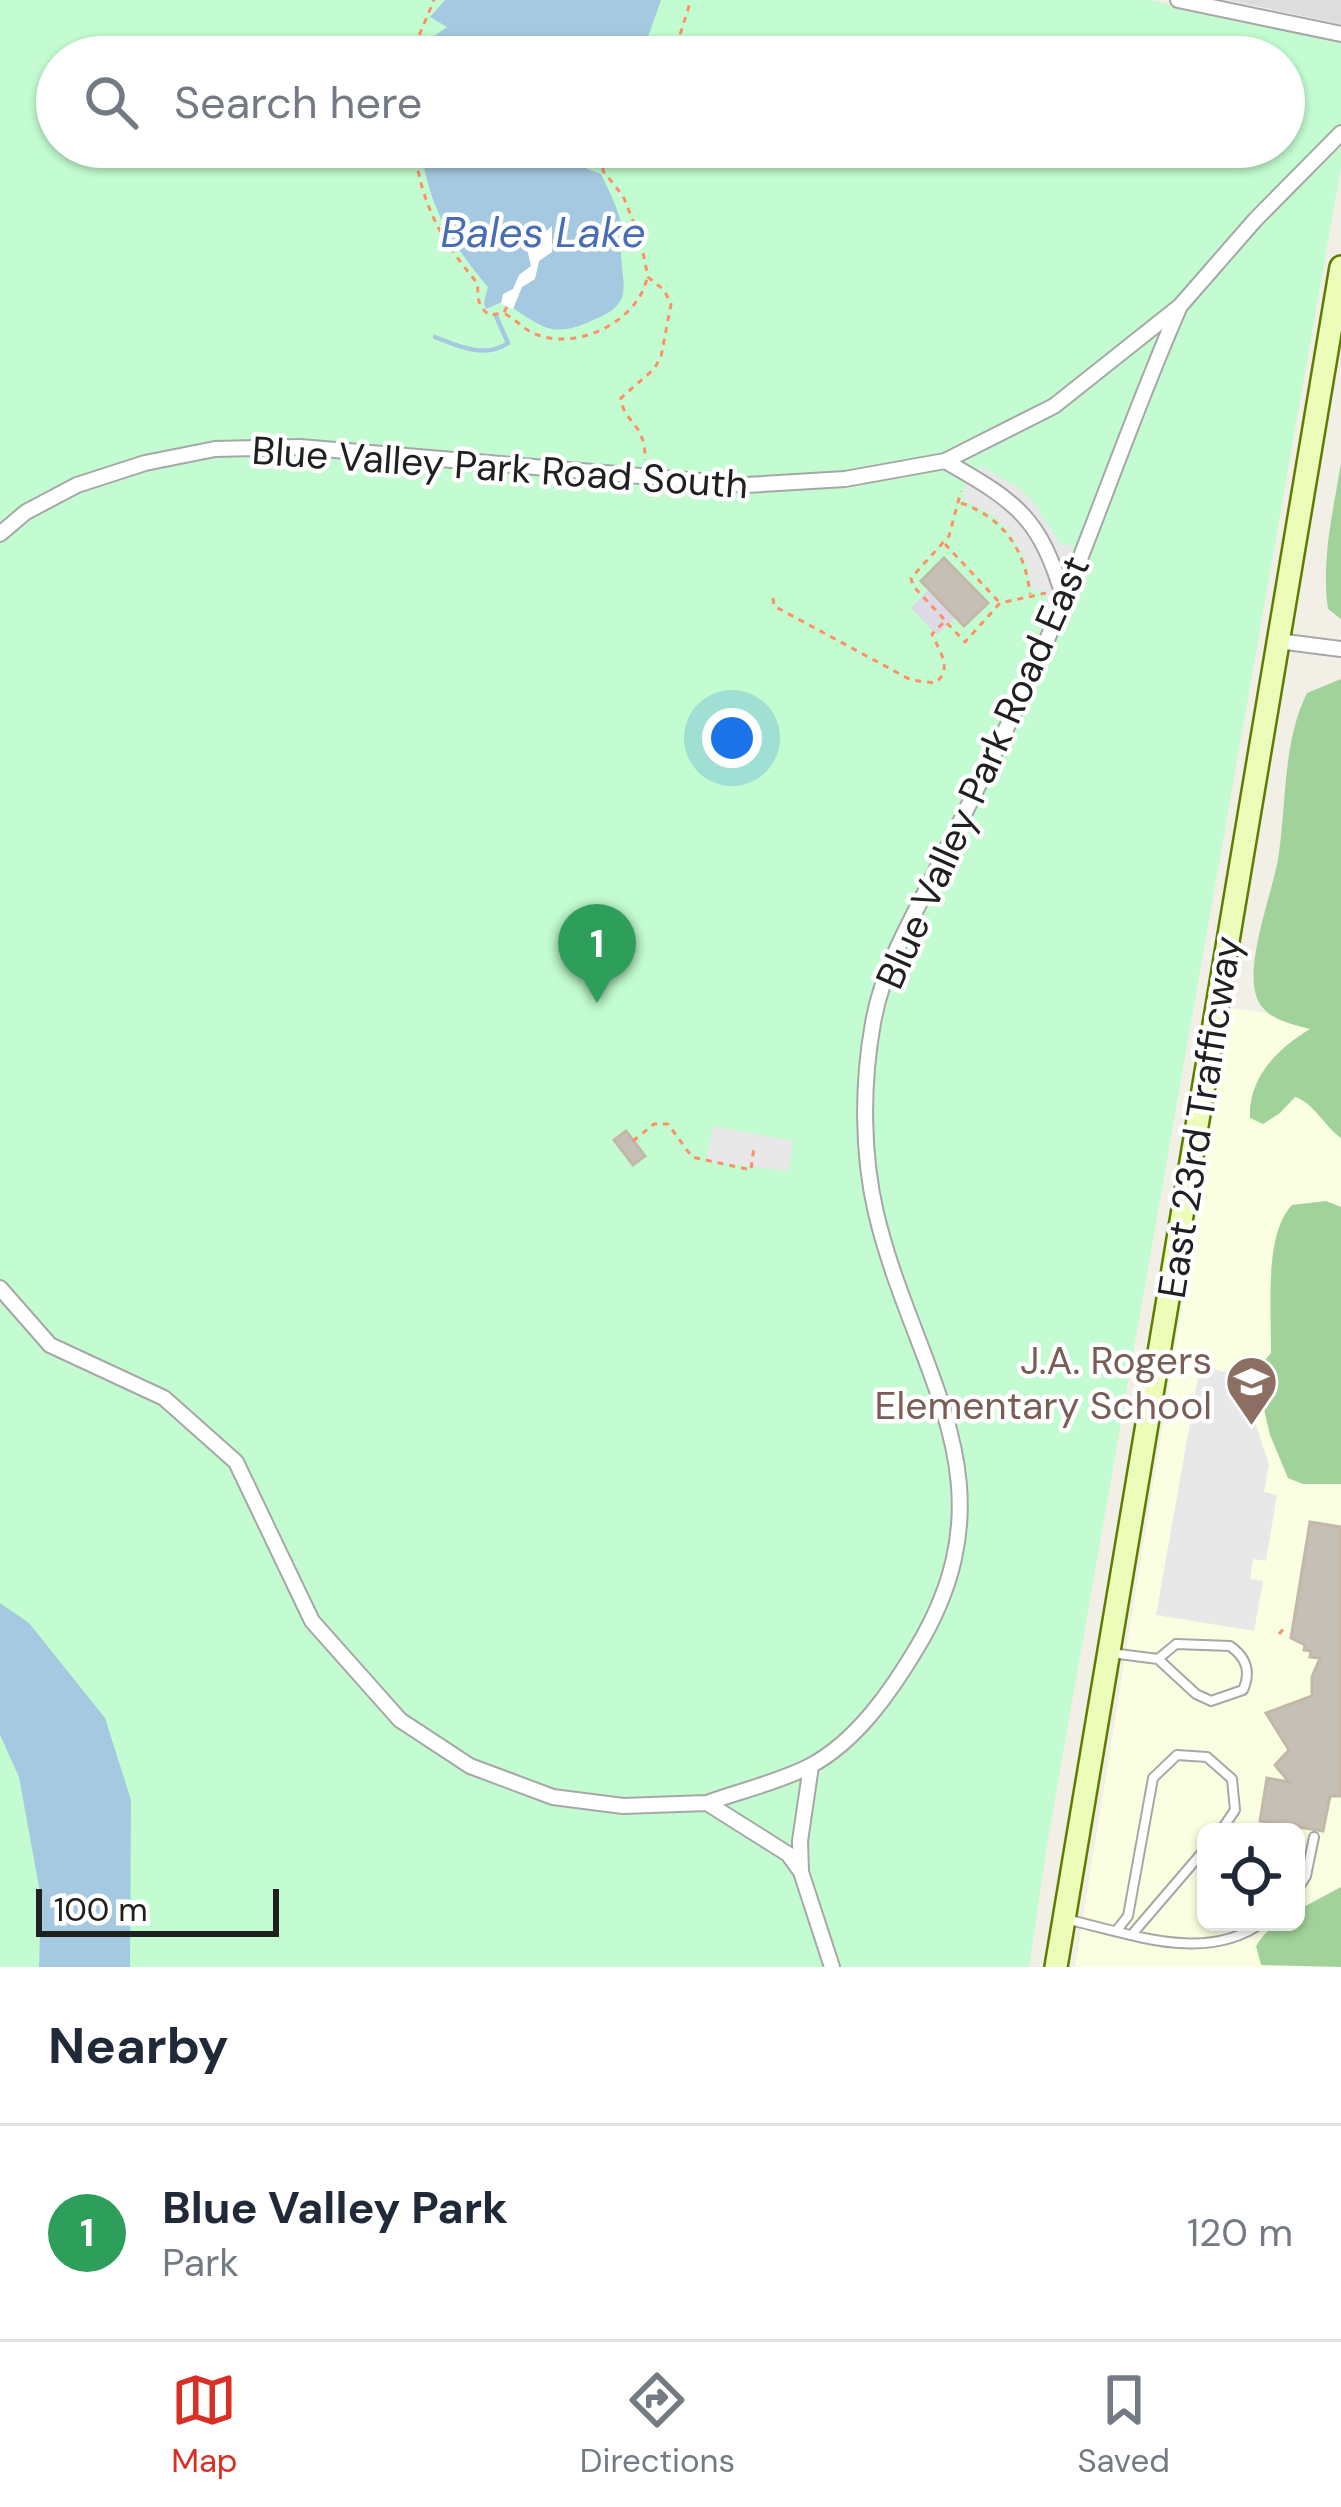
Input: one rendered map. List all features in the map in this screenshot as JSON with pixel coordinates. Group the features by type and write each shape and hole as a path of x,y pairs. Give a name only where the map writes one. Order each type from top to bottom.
{"main road":[{"name":"East 23rd Trafficway","path":"1057,1967 1341,267"}],"street":[{"path":"1178,0 1341,34"},
{"name":"Blue Valley Park Road South","path":"0,534 26,512 76,485 145,463 215,449 300,448 708,484 794,484 945,461 1054,406 1180,306 1255,220 1341,133"},
{"name":"Blue Valley Park Road East","path":"0,1288 50,1345 164,1398 236,1462 312,1621 400,1720 470,1766 553,1797 623,1806 707,1803 811,1766 854,1732 895,1684 937,1614 962,1505 955,1439 876,1213 867,1160 866,1082 873,1021 888,965 1026,687 1180,306"},
{"path":"945,461 1014,504 1037,528 1050,550 1063,594"},
{"path":"1278,640 1341,649"},
{"path":"811,1766 800,1841 802,1872 832,1967"},
{"path":"707,1803 788,1854 802,1872"}],"lane":[{"path":"1111,1653 1158,1659 1196,1694 1211,1701 1243,1690 1248,1678 1247,1666 1230,1646 1176,1644 1158,1659"},
{"path":"1117,1930 1127,1916 1153,1778 1177,1755 1207,1757 1232,1779 1235,1810 1226,1823"},
{"path":"1305,1878 1314,1837"},
{"path":"1133,1934 1197,1859"},
{"path":"1065,1919 1183,1946 1213,1944 1251,1931"}],"path":[{"path":"419,36 434,0"},
{"path":"680,36 691,0"},
{"path":"417,168 431,220 478,284 482,309 489,315 504,314 542,337 600,330 632,311 645,291 648,277 640,238 623,196 603,168"},
{"path":"644,477 641,428 620,405 624,392 654,369 661,357 670,304 664,290 648,277"},
{"path":"504,314 507,306"},
{"path":"962,471 960,502 944,543 910,578 913,586 965,642 1000,603 1030,594 1063,594"},
{"path":"960,502 1006,530 1021,553 1030,594"},
{"path":"944,543 1000,603"},
{"path":"773,598 774,606 798,621 921,683 935,683 944,673 946,665 932,634 945,621"},
{"path":"633,1141 654,1124 668,1124 692,1157 751,1170 754,1146"},
{"path":"1279,1634 1286,1627"}],"shaded area":[{"path":"1228,0 1341,0 1341,24"},
{"path":"981,466 1033,501 1061,545 1074,544 1047,606 1045,591 1032,590 1027,562 1008,530 991,514 965,501 964,487"},
{"path":"930,588 957,616 937,635 911,608"},
{"name":"J.A. Rogers Elementary School","path":"1230,1008 1341,1024 1341,1967 1075,1967"},
{"path":"713,1126 793,1141 789,1171 706,1161"},
{"path":"1200,1366 1239,1375 1269,1464 1264,1492 1277,1495 1266,1561 1253,1559 1250,1579 1263,1581 1254,1631 1156,1615"}],"green space":[{"path":"0,0 1149,0 1341,43 1341,167 1029,1967 0,1967"},
{"path":"1341,463 1341,619 1328,609 1326,572"},
{"path":"1341,679 1341,1138 1295,1097 1263,1124 1250,1118 1254,1090 1267,1066 1310,1029 1266,1011 1257,998 1254,967 1278,859 1289,753 1299,713 1307,693"},
{"path":"1326,1201 1341,1207 1341,1484 1303,1484 1288,1478 1270,1435 1255,1372 1271,1353 1271,1276 1283,1218 1292,1205"},
{"path":"1341,1887 1341,1967 1261,1965 1256,1946 1268,1931 1305,1931 1305,1906"}],"water":[{"path":"445,0 661,0 648,36 434,36 447,27 430,17"},
{"name":"Bales Lake","path":"424,168 586,168 601,174 615,204 623,239 624,289 619,303 603,316 562,329 539,324 502,302 486,309 488,287 443,223"},
{"path":"0,1603 29,1623 105,1718 131,1800 130,1967 39,1967 41,1898 19,1777 0,1735"}],"pier":[{"path":"552,226 552,252 539,261 535,279 522,287 513,309 501,304 503,294 531,266 527,249"}],"building":[{"path":"944,558 988,603 964,626 921,581"},
{"path":"626,1131 645,1156 633,1165 614,1140"},
{"path":"1310,1522 1341,1527 1341,1796 1330,1796 1323,1831 1305,1828 1305,1823 1260,1821 1267,1778 1289,1782 1275,1765 1289,1750 1266,1713 1312,1696 1312,1677 1320,1658 1310,1657 1305,1645 1291,1638"}],"waterway":[{"path":"435,337 472,349 499,348 508,343 496,316"}],"place":[{"name":"Blue Valley Park","path":"597,1003"},
{"name":"J.A. Rogers Elementary School","path":"1251,1428"}]}
